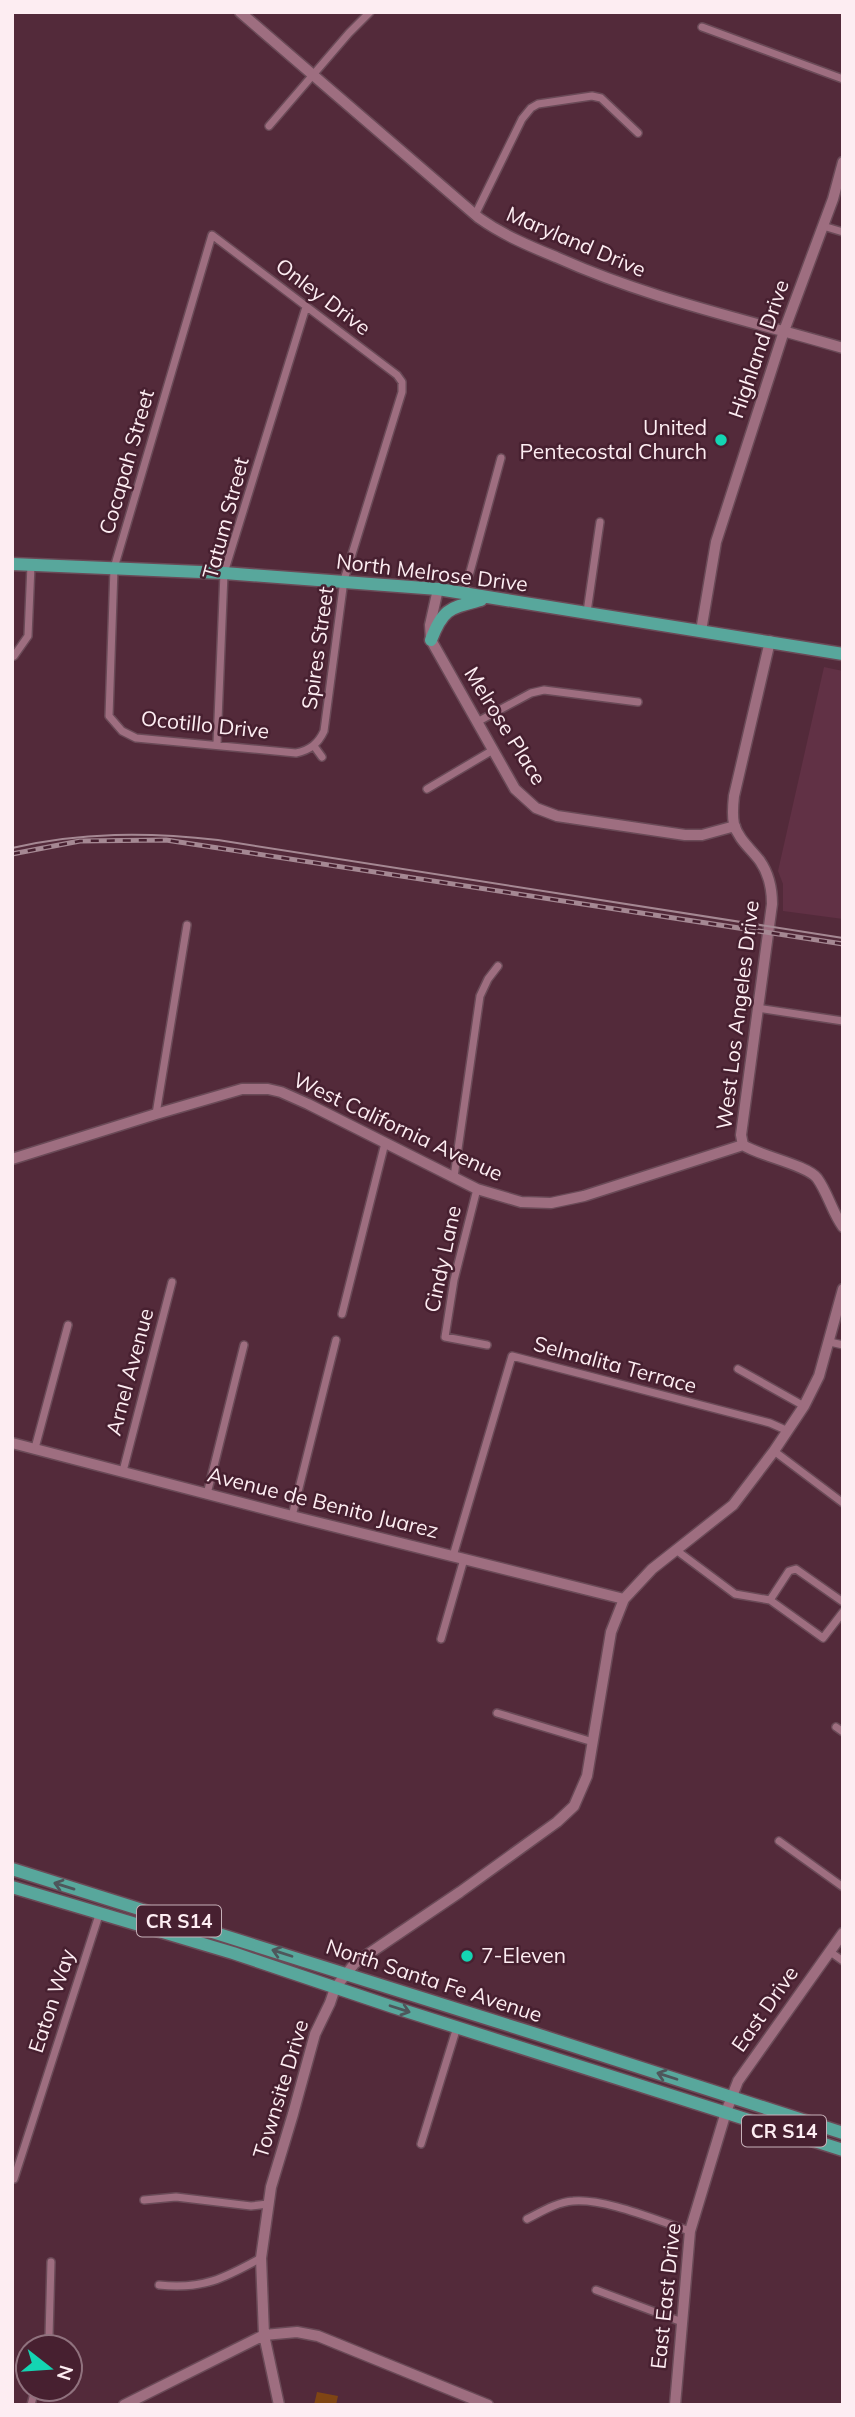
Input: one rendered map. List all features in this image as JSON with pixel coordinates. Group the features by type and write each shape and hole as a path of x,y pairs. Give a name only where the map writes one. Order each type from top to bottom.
{"main road":[{"name":"North Melrose Drive","path":"12,564 345,580 438,589 843,654"},
{"path":"431,640 444,614 463,605 489,598"},
{"name":"North Santa Fe Avenue","path":"12,1869 843,2133"},
{"name":"North Santa Fe Avenue","path":"12,1887 233,1953 843,2150"}],"street":[{"name":"Maryland Drive","path":"240,12 498,232 606,279 690,306 843,348"},
{"path":"269,126 370,12"},
{"path":"702,27 843,79"},
{"path":"475,215 522,120 531,108 538,104 581,97 601,98 638,133"},
{"name":"Highland Drive","path":"701,631 716,542 784,331 823,226 843,162"},
{"path":"823,226 843,232"},
{"name":"Onley Drive","path":"212,236 397,375 402,382 402,392"},
{"name":"Cocapah Street","path":"109,704 114,568 212,236"},
{"name":"Tatum Street","path":"217,744 224,573 306,307"},
{"name":"Spires Street","path":"314,746 324,731 345,580 402,392"},
{"path":"464,595 502,458"},
{"path":"587,612 600,522"},
{"path":"14,656 28,636 31,565"},
{"path":"431,640 430,625 438,589"},
{"name":"Melrose Place","path":"431,640 515,789 536,808 557,816 685,835 702,835 735,826"},
{"path":"735,826 734,796 770,641"},
{"path":"477,722 531,692 544,690 638,702"},
{"name":"Ocotillo Drive","path":"109,704 110,716 122,731 136,738 296,753 314,746"},
{"path":"314,746 322,757"},
{"path":"427,789 493,750"},
{"name":"West Los Angeles Drive","path":"735,826 741,839 765,869 772,892 744,1106 741,1135 743,1145 754,1152 810,1172 817,1179 843,1227"},
{"path":"156,1114 187,925"},
{"path":"454,1177 480,996 498,966"},
{"path":"757,1008 843,1021"},
{"name":"West California Avenue","path":"12,1159 242,1089 268,1089 299,1100 477,1189 521,1202 551,1203 584,1196 743,1145"},
{"path":"342,1314 385,1143"},
{"name":"Cindy Lane","path":"477,1189 454,1280 445,1337 487,1345"},
{"name":"Arnel Avenue","path":"123,1471 172,1282"},
{"path":"335,1988 355,1964 460,1892 557,1822 574,1806 587,1776 611,1632 624,1599 652,1569 733,1505 774,1451 804,1406 819,1376 843,1289"},
{"path":"35,1448 68,1325"},
{"path":"292,1516 336,1340"},
{"path":"830,1342 843,1345"},
{"path":"208,1493 244,1345"},
{"name":"Selmalita Terrace","path":"459,1558 512,1356 770,1423 788,1431"},
{"path":"738,1368 804,1406"},
{"name":"Avenue de Benito Juarez","path":"12,1443 624,1599"},
{"path":"774,1451 843,1503"},
{"path":"676,1550 735,1594 770,1600 823,1638 843,1612"},
{"path":"441,1639 459,1558"},
{"path":"770,1600 789,1571 799,1569 843,1602"},
{"path":"496,1713 593,1742"},
{"path":"779,1841 843,1887"},
{"name":"Eaton Way","path":"14,2179 99,1915"},
{"name":"East Drive","path":"726,2112 737,2081 841,1938"},
{"path":"829,1951 843,1961"},
{"name":"Townsite Drive","path":"279,2405 264,2335 260,2275 268,2204 315,2034 335,1988"},
{"path":"421,2144 457,2027"},
{"name":"East East Drive","path":"675,2405 690,2231 726,2112"},
{"path":"144,2200 176,2197 251,2206 268,2204"},
{"path":"527,2220 554,2206 571,2201 600,2203 690,2231"},
{"path":"159,2285 210,2283 261,2258"},
{"path":"49,2333 51,2262"},
{"path":"596,2290 682,2322"},
{"path":"124,2405 264,2335 297,2332 317,2336 488,2405"}],"shaded area":[{"path":"824,667 843,671 843,919 783,911 783,884 778,871"},
{"path":"317,2392 338,2396 336,2405 314,2405"}],"tram line":[{"path":"12,848 89,836 166,836 218,840 843,938"}],"railway":[{"path":"12,854 80,841 166,840 843,944"}],"place":[{"name":"United Pentecostal Church","path":"721,440"},
{"name":"7-Eleven","path":"467,1956"}]}
